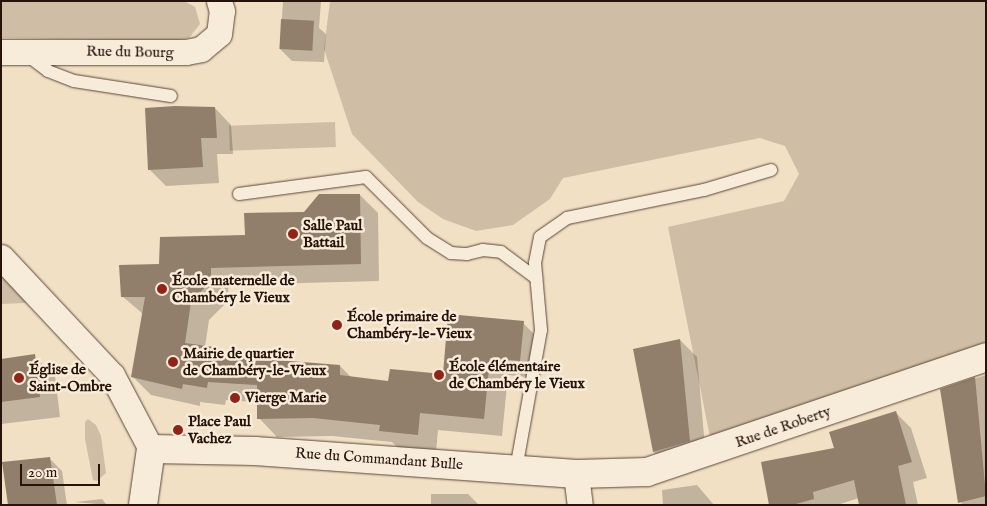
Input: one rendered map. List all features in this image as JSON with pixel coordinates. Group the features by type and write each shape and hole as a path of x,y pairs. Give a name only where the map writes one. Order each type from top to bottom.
{"street":[{"name":"Rue du Bourg","path":"12,52 186,52 201,49 219,34 222,11 219,1"},
{"path":"1,257 112,375 151,449 143,505"},
{"name":"Rue de Roberty","path":"576,474 647,472 678,464 986,358"},
{"name":"Rue du Commandant Bulle","path":"151,449 255,451 576,474"},
{"path":"576,474 580,505"}],"lane":[{"path":"12,52 48,71 74,81 171,96"},
{"path":"516,469 541,330 535,263 540,237 566,218 704,190 771,170"},
{"path":"239,194 366,176 427,238 451,253 467,254 483,250 501,252 536,278"}],"shaded area":[{"path":"1,1 184,1 195,7 200,24 189,38 173,41 1,38"},
{"path":"330,1 986,1 986,344 710,437 668,227 784,201 799,174 785,146 760,138 563,178 550,199 513,225 476,231 443,219 418,202 352,134 324,49"},
{"path":"335,122 336,147 230,151 229,126"},
{"path":"1,250 45,302 1,304"},
{"path":"88,419 96,425 101,436 106,473 97,481 93,480 85,439 85,422"}],"building":[{"path":"281,19 314,21 312,51 279,49"},
{"path":"175,106 215,107 217,138 201,138 203,167 148,170 145,108"},
{"path":"319,194 360,194 361,264 211,268 211,281 191,302 185,343 214,347 213,355 340,365 340,375 388,381 390,369 443,374 448,314 524,321 520,361 490,358 484,419 420,413 418,435 379,431 380,425 313,418 257,419 257,385 208,382 207,388 183,384 182,389 131,377 145,297 121,297 119,265 159,264 160,237 245,235 244,213 304,212"},
{"path":"680,339 690,441 653,452 633,349"},
{"name":"Église de Saint-Ombre","path":"35,354 40,397 1,402 1,359"},
{"path":"975,377 986,496 958,503 940,389"},
{"path":"896,411 912,462 898,466 906,505 859,505 854,480 813,492 814,499 792,505 769,505 761,462 834,448 829,432"},
{"path":"50,457 57,505 8,505 2,462"}],"place":[{"name":"Salle Paul Battail","path":"293,234"},
{"name":"École maternelle de Chambéry le Vieux","path":"162,289"},
{"name":"École primaire de Chambéry-le-Vieux","path":"337,325"},
{"name":"Mairie de quartier de Chambéry-le-Vieux","path":"173,362"},
{"name":"École élémentaire de Chambéry le Vieux","path":"439,375"},
{"name":"Église de Saint-Ombre","path":"19,378"},
{"name":"Vierge Marie","path":"235,398"},
{"name":"Place Paul Vachez","path":"178,430"}]}
